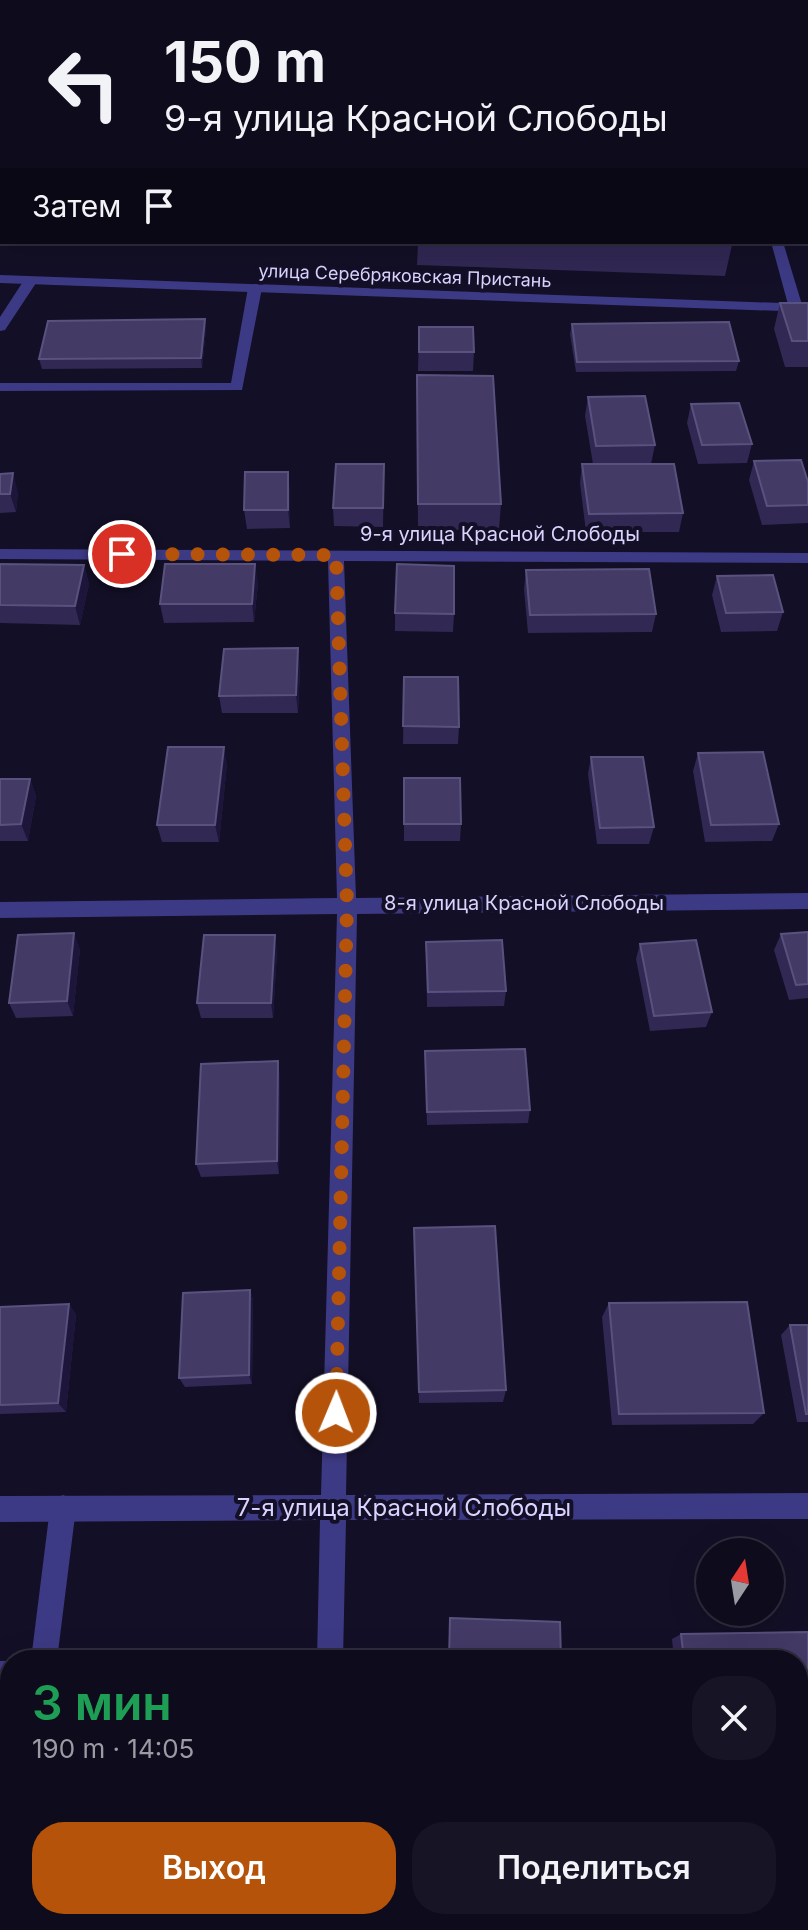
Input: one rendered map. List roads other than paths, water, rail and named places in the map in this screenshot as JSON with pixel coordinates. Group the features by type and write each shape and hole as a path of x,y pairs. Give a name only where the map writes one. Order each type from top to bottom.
{"street":[{"path":"778,244 802,308"},
{"name":"улица Серебряковская Пристань","path":"0,279 802,308"},
{"path":"0,327 31,280"},
{"path":"0,387 237,387 255,288"},
{"name":"9-я улица Красной Слободы","path":"0,554 808,558"},
{"path":"330,1650 347,905 336,555"},
{"name":"8-я улица Красной Слободы","path":"0,910 808,901"},
{"name":"7-я улица Красной Слободы","path":"0,1509 808,1506"},
{"path":"45,1650 63,1508"}]}
